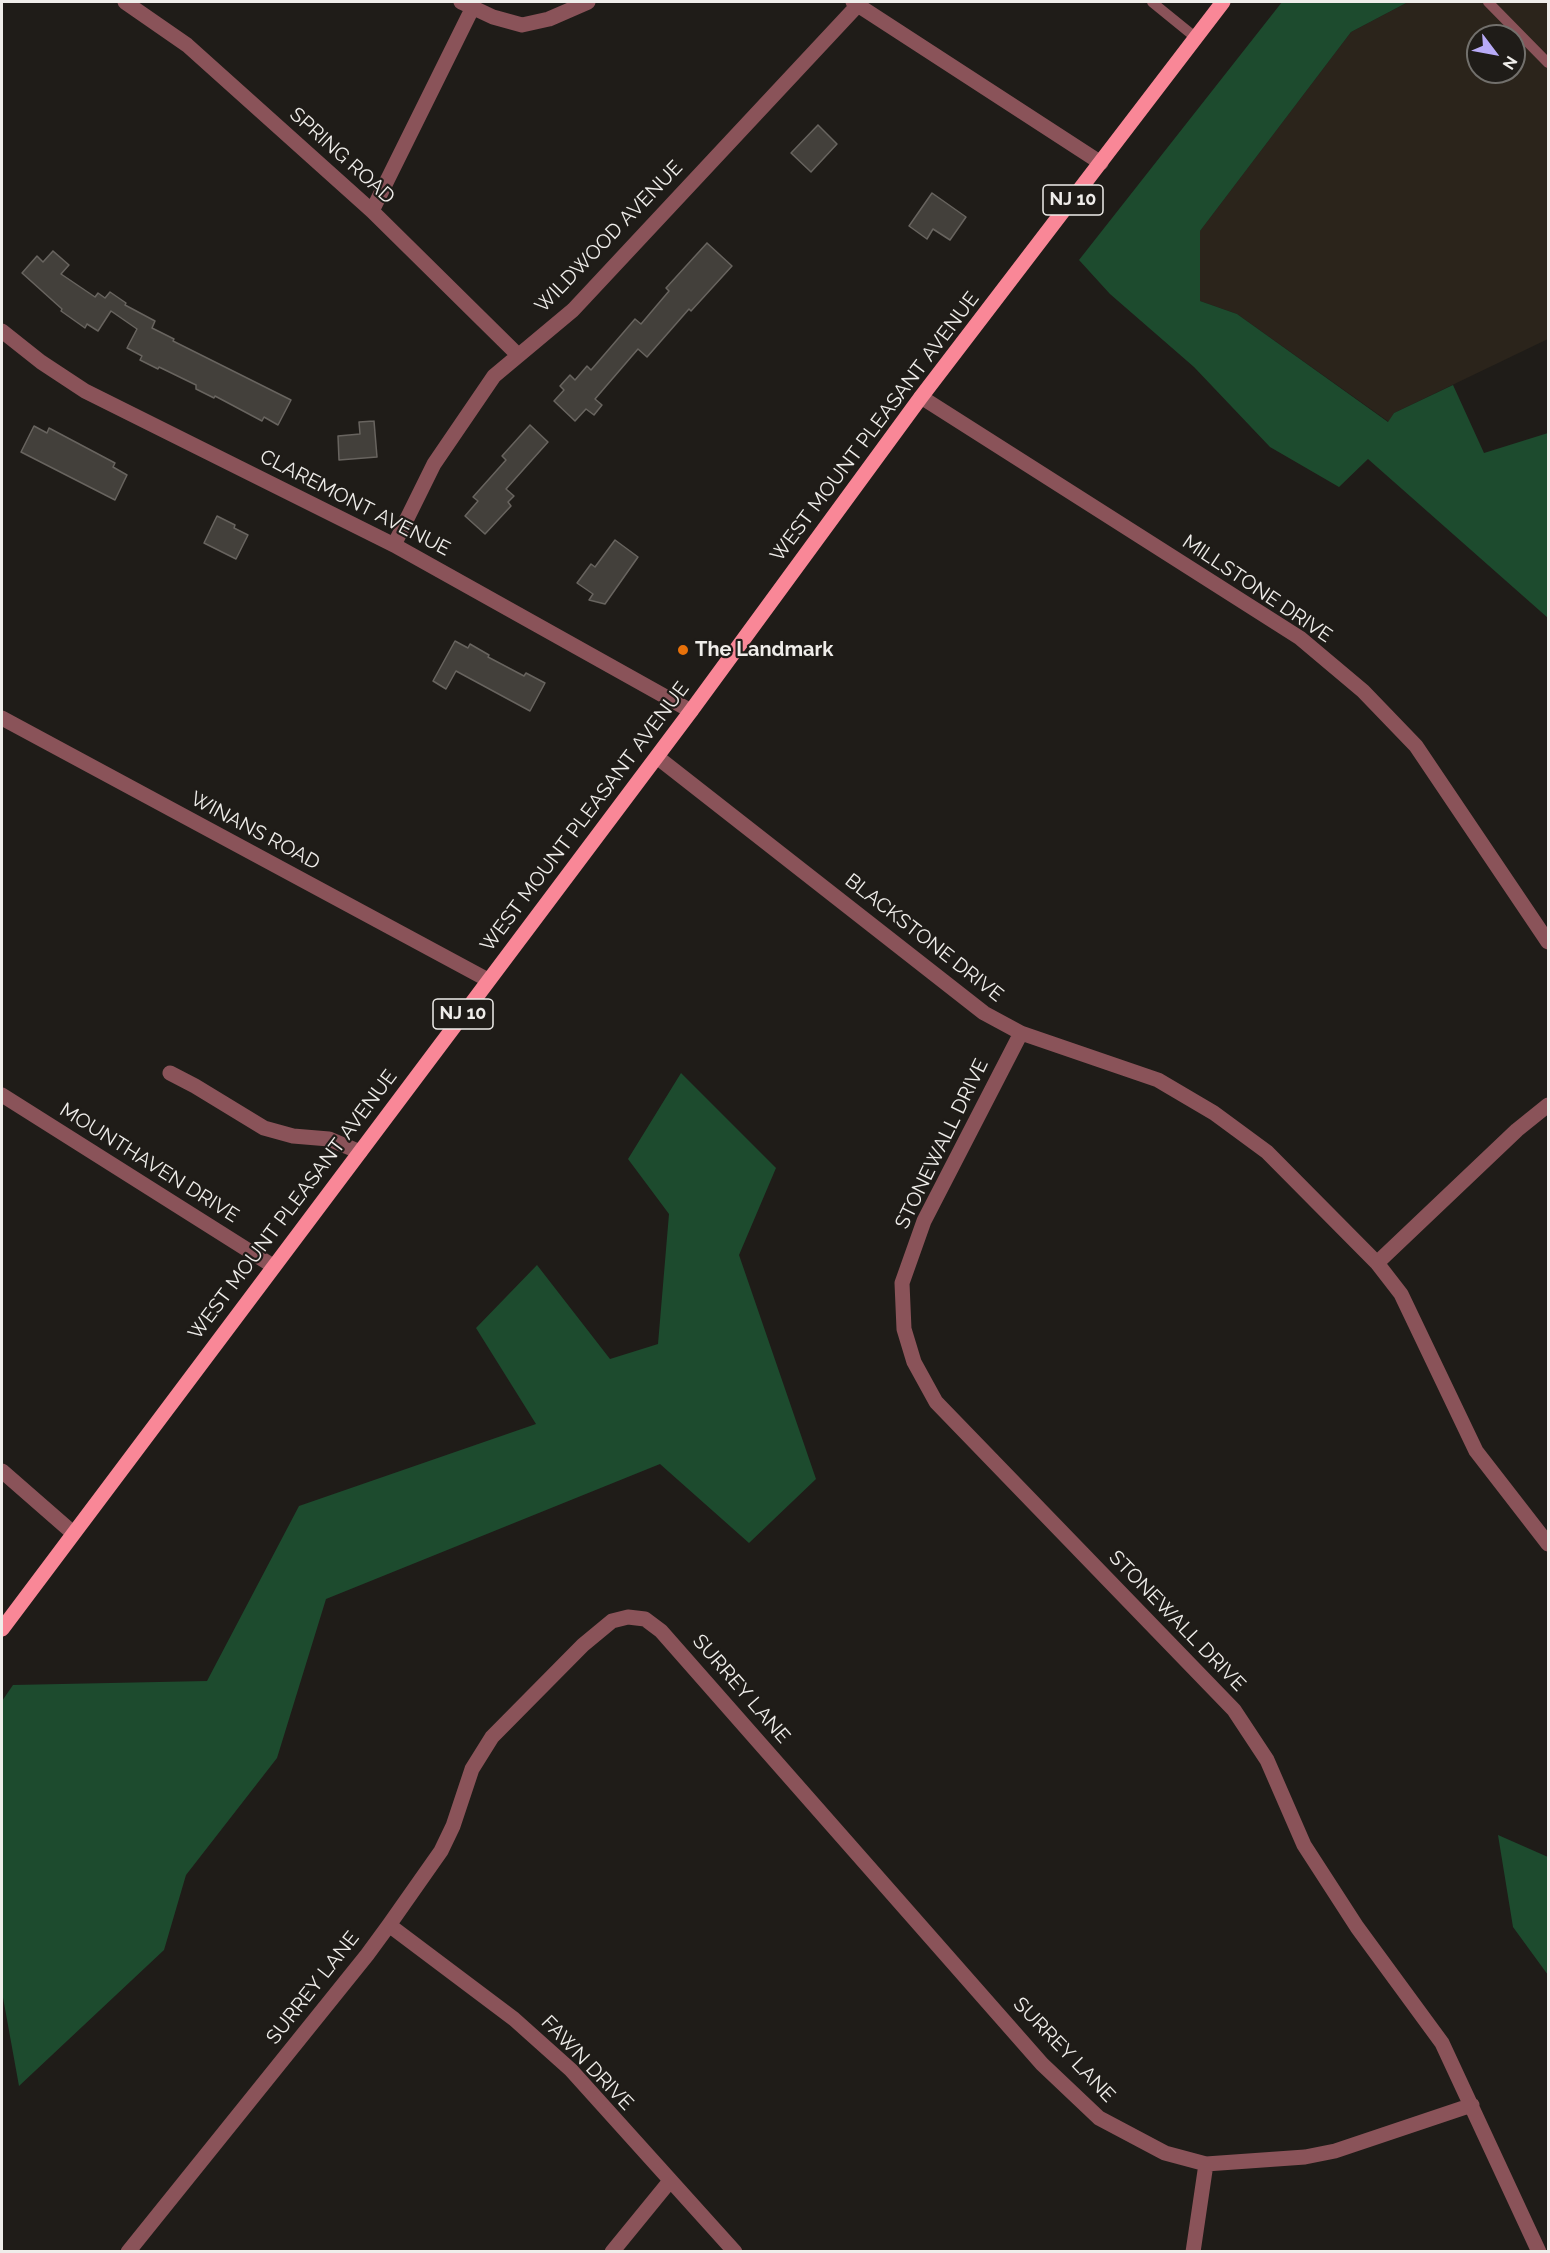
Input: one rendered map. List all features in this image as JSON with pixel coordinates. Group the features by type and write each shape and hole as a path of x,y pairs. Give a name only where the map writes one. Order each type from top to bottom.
{"main road":[{"name":"WEST MOUNT PLEASANT AVENUE","path":"2,1629 657,757 921,397 1223,2"}],"street":[{"name":"SPRING ROAD","path":"125,2 187,45 372,211 518,355"},
{"path":"372,211 467,4 493,17 522,25 549,19 588,2"},
{"path":"856,3 1101,163"},
{"name":"WILDWOOD AVENUE","path":"394,545 434,464 494,376 573,310 856,3"},
{"name":"CLAREMONT AVENUE","path":"2,331 41,362 85,391 394,545 691,711"},
{"name":"MILLSTONE DRIVE","path":"921,397 1300,638 1363,691 1416,746 1548,942"},
{"name":"WINANS ROAD","path":"2,718 488,980"},
{"name":"BLACKSTONE DRIVE","path":"657,757 984,1013 1021,1034 1158,1080 1214,1113 1267,1152 1377,1263 1401,1294 1476,1451 1548,1544"},
{"name":"STONEWALL DRIVE","path":"1021,1034 924,1221 902,1283 904,1329 914,1362 936,1402 1234,1710 1267,1761 1304,1845 1357,1927 1442,2043 1539,2252"},
{"path":"170,1073 264,1128 293,1136 329,1139 360,1152"},
{"name":"MOUNTHAVEN DRIVE","path":"2,1095 273,1266"},
{"path":"1377,1263 1517,1130 1548,1105"},
{"path":"2,1471 73,1533"},
{"name":"SURREY LANE","path":"128,2252 353,1974 389,1925 441,1851 453,1826 472,1769 492,1737 583,1645 612,1621 628,1617 645,1619 661,1631 1034,2055 1099,2118 1131,2137 1165,2153 1206,2164 1305,2157 1335,2151 1472,2105"},
{"name":"FAWN DRIVE","path":"389,1925 514,2019 571,2070 735,2252"},
{"path":"1193,2252 1206,2164"},
{"path":"612,2252 670,2181"}],"lane":[{"path":"1152,2 1195,37"},
{"path":"1488,2 1548,63"}],"shaded area":[{"path":"1408,2 1548,2 1548,339 1394,413 1389,422 1237,314 1200,301 1200,231 1351,32"}],"green space":[{"path":"1282,2 1408,2 1351,32 1200,231 1200,301 1237,314 1388,422 1394,413 1453,385 1484,453 1548,433 1548,618 1368,459 1339,487 1270,447 1194,367 1110,294 1079,260"},
{"path":"681,1073 776,1168 739,1255 816,1479 749,1543 660,1464 326,1599 277,1758 186,1875 164,1950 19,2086 2,1992 2,1701 13,1685 207,1681 299,1506 536,1424 476,1328 537,1265 610,1359 658,1344 669,1214 628,1159"},
{"path":"1498,1835 1548,1857 1548,1975 1513,1927"}],"building":[{"path":"818,125 837,144 811,172 791,153"},
{"path":"932,193 966,217 950,240 933,229 927,239 909,226"},
{"path":"707,243 732,266 691,311 689,309 647,357 638,349 595,399 602,405 594,415 586,409 575,421 554,401 564,390 560,386 570,375 575,380 587,366 591,370 635,319 641,324 669,291 666,288"},
{"path":"53,251 69,265 61,274 95,297 98,293 105,298 110,292 126,303 125,305 155,321 152,328 174,339 173,341 291,400 278,425 264,417 262,421 215,396 214,398 196,389 196,385 140,360 142,356 127,348 137,329 111,311 98,331 87,324 85,328 61,311 62,309 22,273 37,256 43,262"},
{"path":"374,421 377,457 339,460 338,436 360,434 359,422"},
{"path":"530,425 548,442 506,489 514,496 508,502 511,506 485,534 465,516 478,501 473,497 506,460 502,456"},
{"path":"34,426 47,433 49,428 115,463 113,467 127,475 115,500 21,452"},
{"path":"217,516 248,535 236,559 204,543"},
{"path":"615,540 638,557 605,604 589,600 593,594 577,583 591,564 595,567"},
{"path":"455,641 468,648 470,644 489,655 488,657 524,676 526,673 545,683 530,711 456,671 446,689 433,681"}],"place":[{"name":"The Landmark","path":"683,650"}]}
